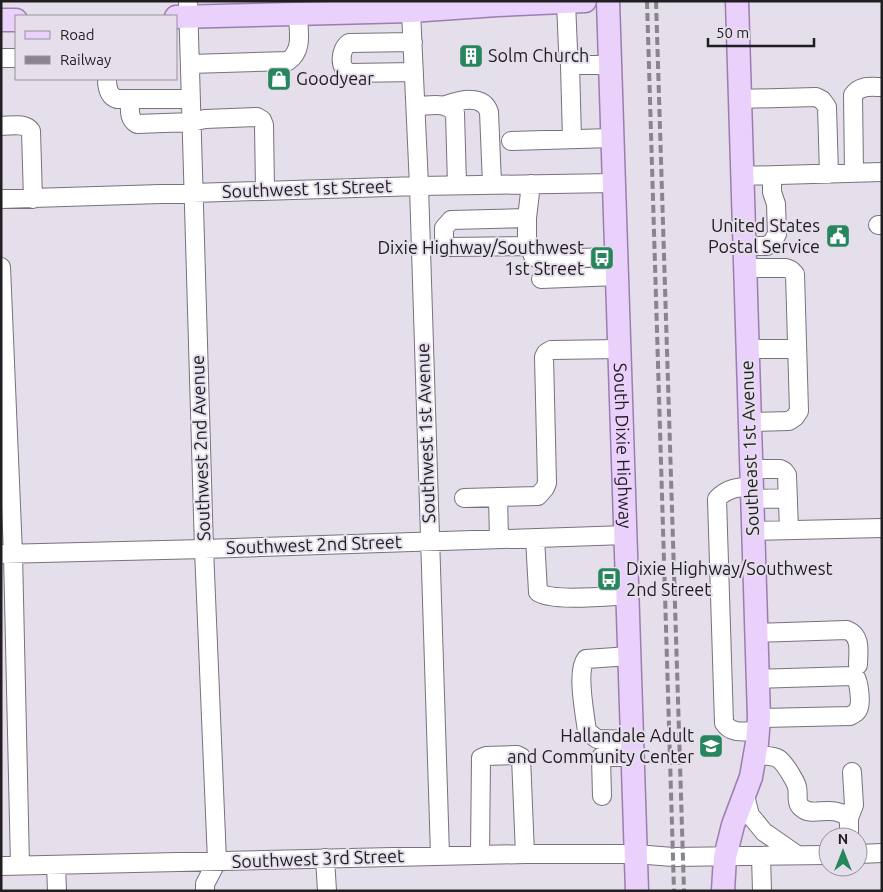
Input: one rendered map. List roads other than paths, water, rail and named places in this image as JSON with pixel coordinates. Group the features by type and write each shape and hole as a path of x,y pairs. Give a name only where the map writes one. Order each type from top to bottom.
{"main road":[{"name":"South Dixie Highway","path":"608,1 637,891"},
{"name":"Southeast 1st Avenue","path":"723,891 725,857 733,825 745,796 756,755 759,724 737,1"},
{"path":"184,11 298,14 411,11 575,2"},
{"path":"1,20 15,20"}],"street":[{"path":"572,139 568,50 575,2"},
{"name":"Southwest 2nd Avenue","path":"184,11 190,64 204,550 217,861"},
{"name":"Southwest 1st Avenue","path":"411,11 420,186 429,541 440,855"},
{"path":"190,64 288,60 297,52 299,47 298,14"},
{"path":"413,42 350,43 342,50 343,67 345,71 350,73 414,72"},
{"path":"1,58 15,58"},
{"path":"570,65 610,64"},
{"path":"106,80 112,97 130,100 191,99"},
{"path":"854,173 853,95 862,87 882,87"},
{"path":"740,99 816,97 822,100 827,106 829,174"},
{"path":"130,100 131,117 133,122 137,124 192,122 205,118 257,117 262,120 264,125 265,190"},
{"path":"416,106 446,105 457,101 476,100 487,106 490,112 492,184"},
{"path":"446,105 455,113 457,185"},
{"path":"1,126 23,125 31,131 33,198"},
{"path":"511,141 612,138"},
{"path":"742,176 882,172"},
{"path":"745,257 773,241 777,234 776,204 772,192 772,176"},
{"name":"Southwest 1st Street","path":"1,199 492,184 614,183"},
{"path":"531,184 527,218 527,246 533,256 538,259 617,267"},
{"path":"527,218 452,220 444,228 444,243 449,247 527,246"},
{"path":"745,257 786,268 795,274 799,410 795,417 789,421 750,422"},
{"path":"1,267 7,554 20,866"},
{"path":"542,279 617,267"},
{"path":"464,498 538,496 546,488 547,483 544,358 546,352 551,350 620,349"},
{"path":"747,350 797,349"},
{"path":"757,679 852,676 858,682 859,708 850,716 759,724 732,731 724,723 717,500 730,489 752,485 780,469 787,475 790,530"},
{"path":"752,485 788,498"},
{"path":"498,497 499,539"},
{"path":"753,531 882,528"},
{"name":"Southwest 2nd Street","path":"7,554 204,550 626,535"},
{"path":"535,538 537,585 538,592 542,595 556,597 628,595"},
{"path":"756,633 847,630 854,633 858,639 858,665"},
{"path":"630,656 586,659 583,663 582,676 587,731 598,739 632,749"},
{"path":"602,796 601,757 632,749"},
{"path":"480,855 481,758 486,756 517,755 521,757 525,854"},
{"path":"756,755 776,756 782,760 797,785 800,808 806,811 837,810 849,818"},
{"path":"849,827 849,818 854,805 852,772"},
{"path":"745,796 750,815 764,832 797,855"},
{"path":"868,854 882,853"},
{"name":"Southwest 3rd Street","path":"1,866 440,855 635,854 673,858 818,854"},
{"path":"761,856 762,891"},
{"path":"325,858 327,891"},
{"path":"205,891 204,884 217,861"},
{"path":"56,865 56,891"}],"railway":[{"path":"647,1 674,891"},
{"path":"656,1 684,891"}],"place":[{"name":"Solm Church","path":"471,56"},
{"name":"Goodyear","path":"279,79"},
{"name":"United States Postal Service","path":"838,236"},
{"name":"Dixie Highway/Southwest 1st Street","path":"602,258"},
{"name":"Dixie Highway/Southwest 2nd Street","path":"609,579"},
{"name":"Hallandale Adult and Community Center","path":"711,746"}]}
